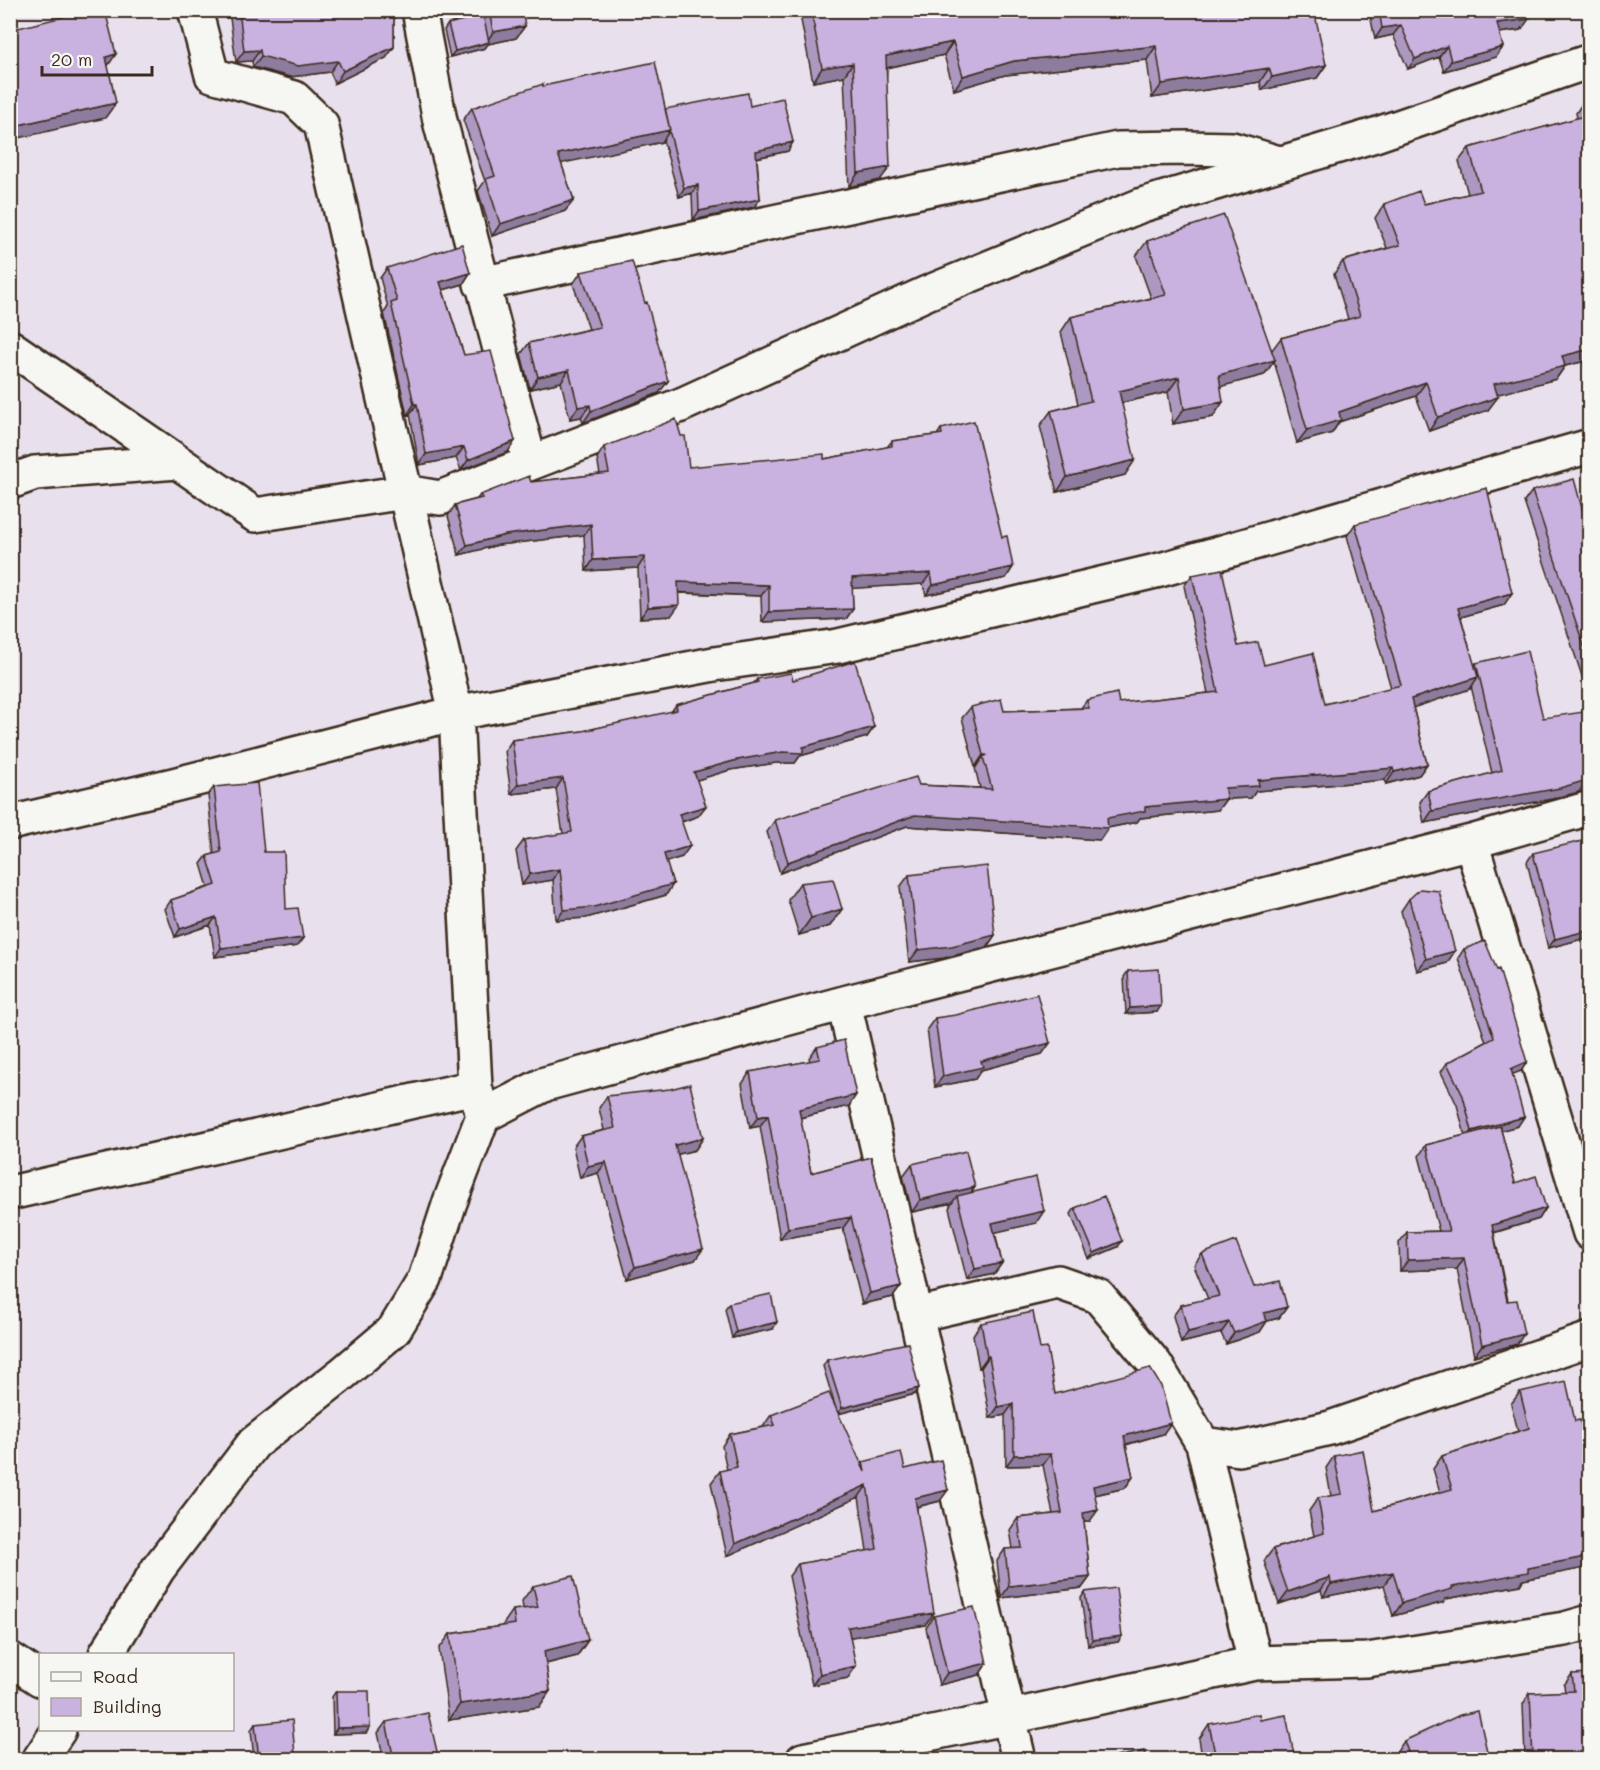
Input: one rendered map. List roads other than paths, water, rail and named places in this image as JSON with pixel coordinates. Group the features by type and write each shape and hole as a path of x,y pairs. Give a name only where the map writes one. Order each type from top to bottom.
{"street":[{"path":"107,1653 158,1569 254,1443 394,1330 425,1279 479,1101 456,713 321,124 294,98 213,75 195,10"},
{"path":"419,10 440,121 530,463"},
{"path":"10,347 255,515 405,492 440,498 681,405 927,293 1142,205 1375,135 1590,61"},
{"path":"482,284 1118,149 1232,149 1279,163"},
{"path":"10,823 173,785 456,713 714,664 838,646 1160,570 1590,446"},
{"path":"10,482 35,473 177,462"},
{"path":"10,1193 479,1101 844,1003 1471,842 1590,808"},
{"path":"1471,842 1583,1187 1590,1233"},
{"path":"844,1003 1018,1760"},
{"path":"916,1315 1058,1282 1098,1296 1155,1364 1203,1444 1256,1663"},
{"path":"1203,1444 1239,1449 1330,1428 1590,1339"},
{"path":"802,1760 1010,1718 1256,1663 1367,1660 1564,1629 1590,1622"},
{"path":"10,1659 39,1678"},
{"path":"39,1760 58,1731"}]}
